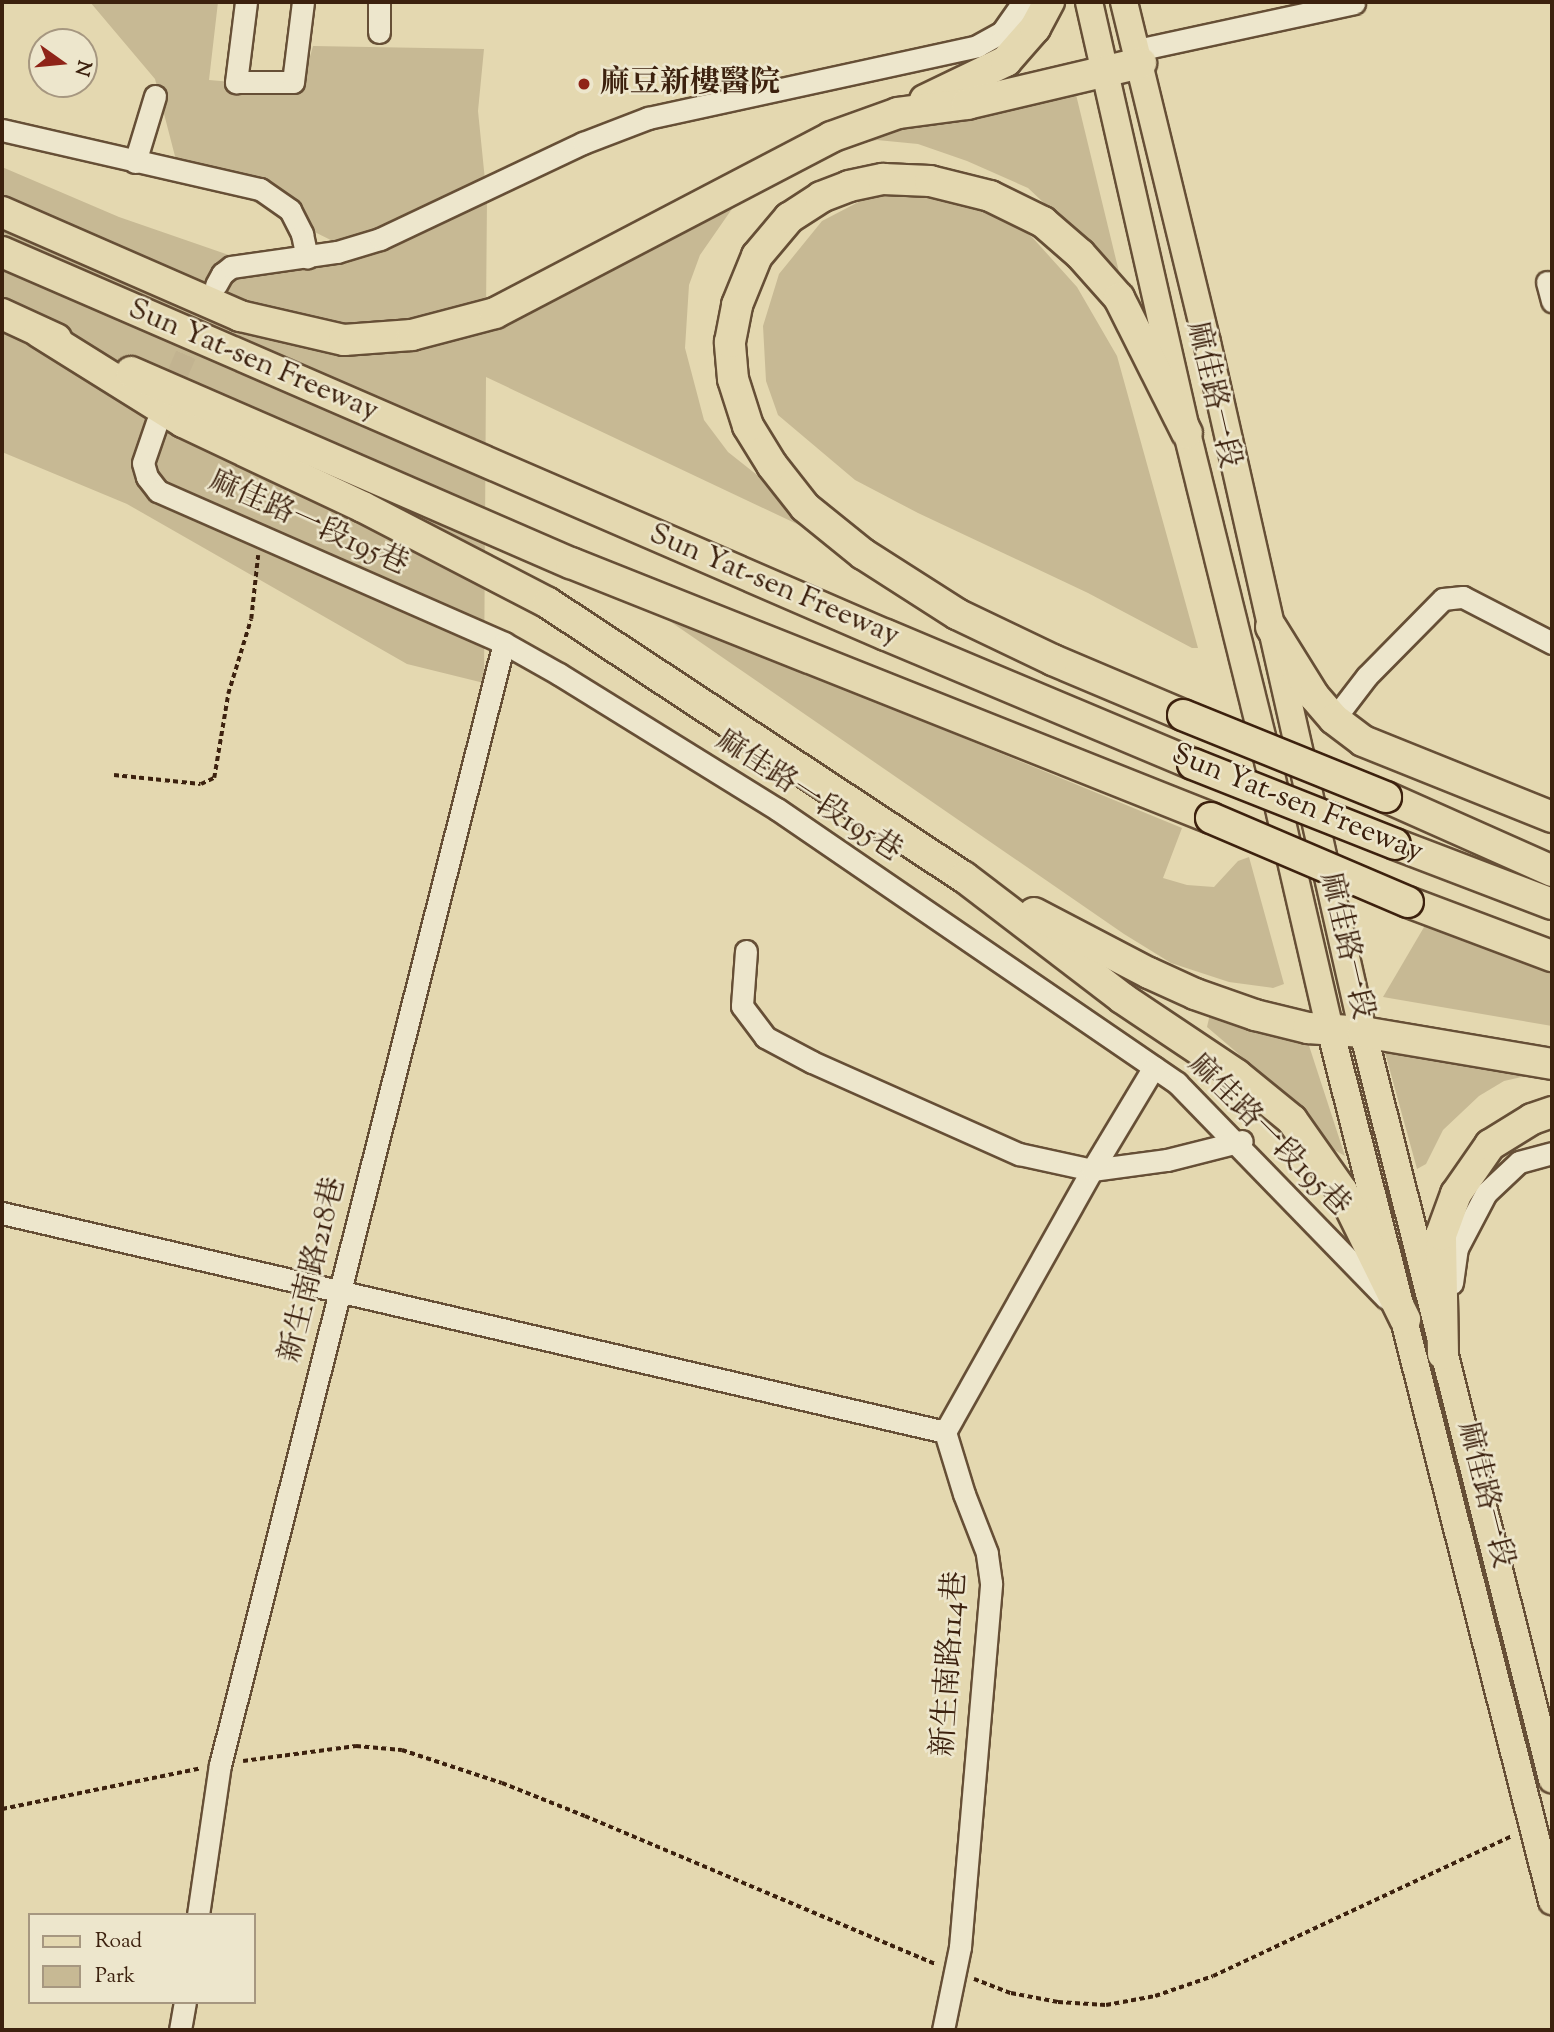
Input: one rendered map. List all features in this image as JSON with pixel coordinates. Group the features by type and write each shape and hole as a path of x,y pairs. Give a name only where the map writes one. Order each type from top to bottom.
{"highway":[{"path":"2,212 240,316 344,340 412,335 495,313 831,138 898,113 1006,61 1035,28 1049,2"},
{"path":"898,113 967,104 1104,73 1139,57"},
{"path":"1187,433 1119,298 1080,254 1043,222 990,196 930,181 883,179 849,186 821,197 789,218 757,256 737,305 730,342 733,379 748,426 772,465 805,507 863,554 957,614 1053,660 1386,797 1552,871"},
{"name":"Sun Yat-sen Freeway","path":"2,251 886,635 1193,764 1552,904"},
{"name":"Sun Yat-sen Freeway","path":"2,314 570,563 1211,818 1408,902 1552,956"},
{"path":"39,332 183,422 363,507 548,603 964,877 1122,998 1237,1075 1293,1121 1342,1191 1405,1319"},
{"path":"1271,626 1314,696 1334,719 1363,741 1552,817"},
{"path":"964,877 1195,994 1255,1015 1308,1028 1363,1032 1552,1064"},
{"path":"1443,1354 1441,1235 1456,1194 1490,1145 1532,1119 1552,1112"}],"main road":[{"name":"麻佳路一段","path":"1089,2 1187,433 1267,757 1330,1029 1552,1901"},
{"name":"麻佳路一段","path":"1124,2 1139,57 1363,1032 1552,1779"}],"lane":[{"path":"246,2 236,82 293,82 303,2"},
{"path":"379,2 379,32"},
{"path":"216,285 231,267 337,252 380,239 583,143 648,118 986,43 1009,26 1024,2"},
{"path":"1139,57 1354,3"},
{"path":"135,162 155,96"},
{"path":"2,131 249,186 271,194 297,221 307,257"},
{"name":"麻佳路一段195巷","path":"157,422 144,463 151,485 158,491 504,643 559,674 778,809 1154,1067 1196,1102 1405,1319"},
{"path":"1334,719 1367,676 1443,599 1463,597 1552,643"},
{"name":"新生南路218巷","path":"198,1913 220,1765 504,643"},
{"path":"746,951 742,1006 765,1037 811,1062 1019,1154 1092,1170 1167,1160 1241,1141"},
{"path":"2,1213 946,1432 1092,1170 1154,1067"},
{"path":"1443,1354 1457,1248 1486,1193 1519,1162 1552,1153"},
{"name":"新生南路114巷","path":"943,2030 960,1947 991,1583 987,1553 964,1494 946,1432"},
{"path":"180,2030 185,2004"}],"path":[{"path":"114,775 201,784 211,781 217,774 228,694 251,618 260,536"},
{"path":"2,1809 220,1765 356,1746 402,1750 502,1783 585,1815 778,1900 1012,1993 1058,2003 1107,2005 1155,1996 1213,1976 1533,1828"}],"green space":[{"path":"90,2 218,2 209,80 301,88 313,46 484,49 478,111 487,200 486,313 786,151 1072,78 1135,338 1059,217 1028,188 967,161 918,144 877,140 817,154 762,181 734,206 700,255 689,285 685,348 704,420 728,452 852,550 486,377 484,683 407,664 127,504 2,452 2,167 119,217 278,272 357,253 177,164 155,79"},
{"path":"924,188 988,204 1032,237 1077,287 1117,356 1198,648 1192,648 1088,593 918,513 855,480 778,415 766,381 763,326 779,274 822,221 870,196"},
{"path":"655,611 1182,828 1163,878 1187,885 1214,887 1238,861 1249,857 1284,984 1273,988 1229,982 1171,963 1124,934"},
{"path":"1427,922 1552,971 1552,1026 1383,997"},
{"path":"1210,1014 1300,1018 1345,1156 1329,1147 1314,1131 1295,1102 1207,1027"},
{"path":"1378,1027 1530,1075 1504,1081 1479,1096 1443,1130 1426,1164 1417,1169"}],"tunnel":[{"path":"165,402 214,290"}],"place":[{"name":"麻豆新樓醫院","path":"584,84"}]}
